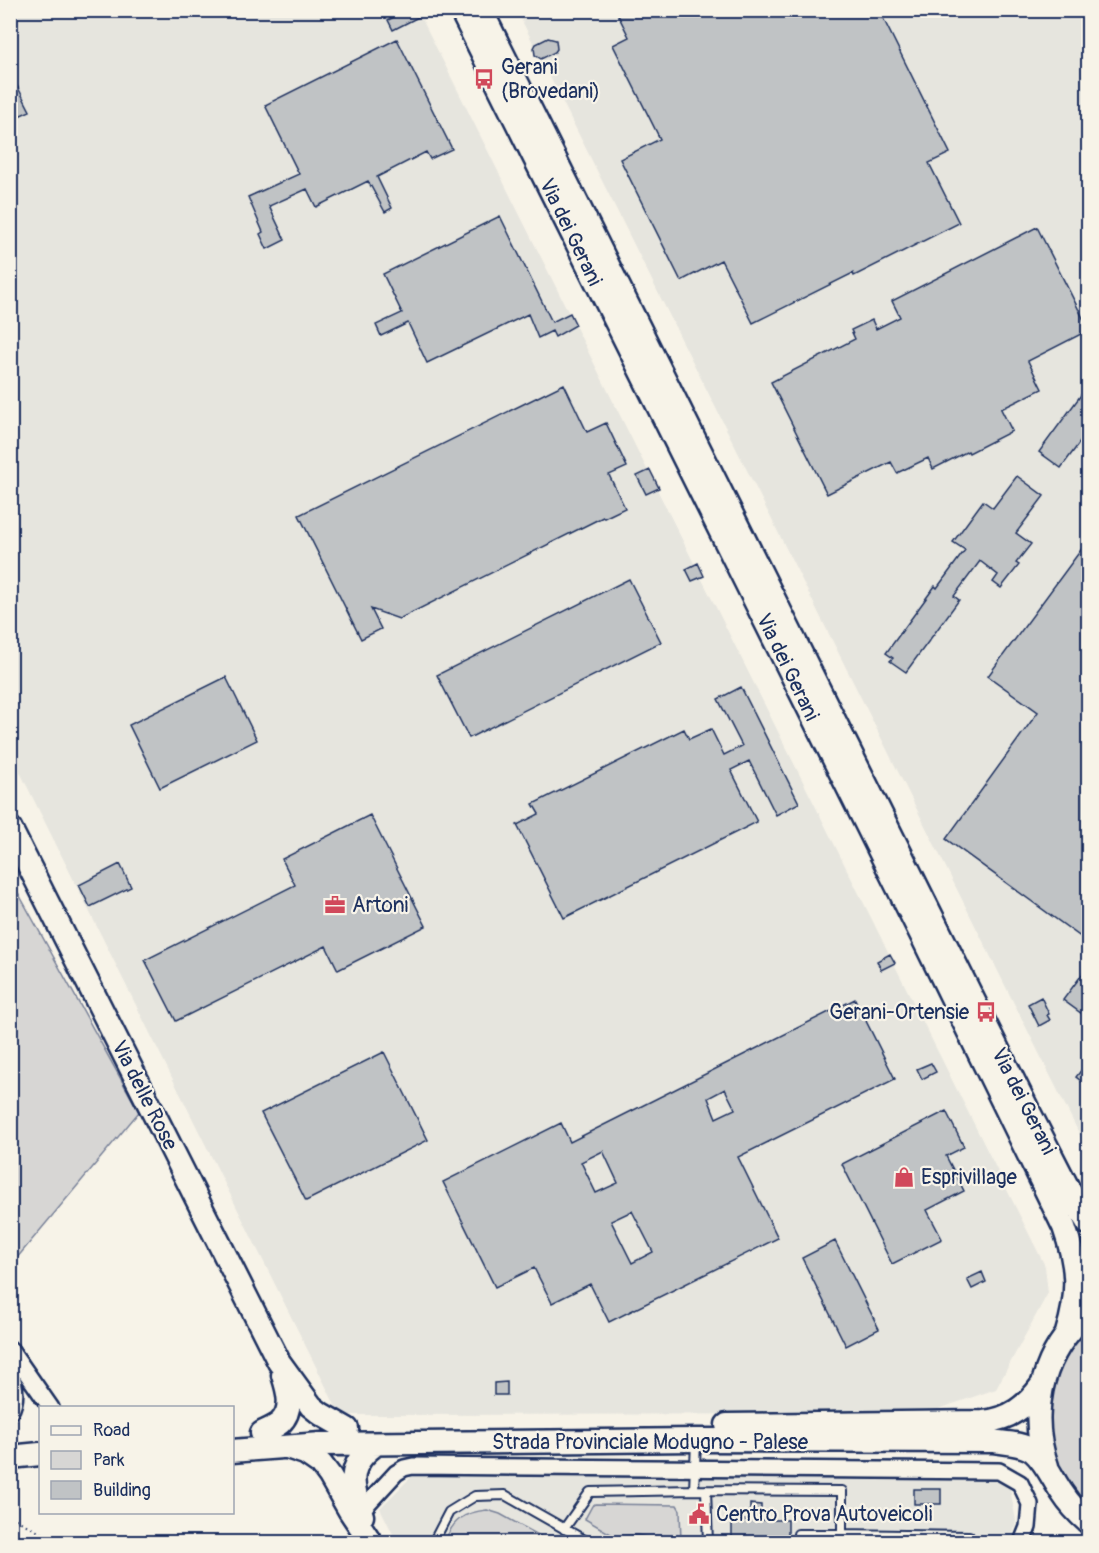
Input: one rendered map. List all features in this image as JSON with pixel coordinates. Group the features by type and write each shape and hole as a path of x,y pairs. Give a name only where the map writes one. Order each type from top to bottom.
{"street":[{"name":"Via dei Gerani","path":"461,10 921,934 1064,1227 1073,1255 1076,1283 1074,1311 1067,1333"},
{"name":"Via dei Gerani","path":"481,10 1024,1102 1088,1223"},
{"name":"Via delle Rose","path":"10,828 279,1362"},
{"name":"Strada Provinciale Modugno - Palese","path":"1053,1478 1039,1433 1039,1401 1042,1385 1052,1358 1067,1333 1089,1312"},
{"path":"10,1349 50,1406"},
{"path":"279,1362 311,1406 347,1429"},
{"path":"262,1433 279,1423 287,1414 289,1398 279,1362"},
{"path":"10,1370 15,1385 14,1406 10,1412"},
{"name":"Strada Provinciale Modugno - Palese","path":"234,1435 347,1429 983,1422 994,1421 1009,1415 1031,1400 1042,1385"},
{"name":"Strada Provinciale Modugno - Palese","path":"234,1451 321,1444 696,1440 992,1441 1026,1447 1033,1452 1062,1494 1089,1522"},
{"path":"371,1542 360,1512 353,1479 356,1463 366,1451 376,1444"},
{"path":"286,1447 305,1453 321,1464 371,1542"},
{"path":"10,1457 39,1454"},
{"path":"360,1512 396,1473 413,1466 999,1471 1020,1483 1030,1504 1028,1527 1022,1542"},
{"path":"10,1471 39,1468"}],"lane":[{"path":"694,1490 696,1440"},
{"path":"706,1490 708,1542"},
{"path":"564,1529 590,1492 842,1491 842,1534"},
{"path":"435,1542 449,1512 475,1496 506,1496 588,1542"},
{"path":"798,1542 798,1534 969,1536 963,1542"}],"path":[{"path":"10,1516 57,1542"}],"shaded area":[{"path":"11,11 418,11 1045,1266 1048,1293 996,1389 924,1414 340,1415 11,754"},
{"path":"517,11 1088,11 1088,1151"},
{"name":"Centro Prova Autoveicoli","path":"413,1475 996,1477 1010,1489 1016,1521 1012,1542 397,1542 380,1508"}],"green space":[{"path":"10,878 139,1112 11,1265 10,1265"},
{"path":"1088,1325 1088,1509 1057,1465 1049,1438 1049,1398 1062,1359"},
{"path":"595,1504 677,1505 680,1510 681,1542 657,1542 637,1535 614,1536 585,1519"},
{"path":"487,1510 500,1514 551,1542 445,1542 451,1528 460,1518"}],"building":[{"path":"408,10 432,10 393,30 388,20"},
{"path":"627,10 879,10 950,153 929,163 959,223 854,276 853,273 753,323 721,260 681,281 620,159 660,139 613,45 629,37 618,15"},
{"path":"548,38 556,40 557,49 541,59 535,55 534,48 536,44"},
{"path":"397,39 452,149 430,159 426,152 377,177 392,208 385,212 368,181 316,207 307,189 269,206 285,240 267,249 260,234 263,232 248,197 299,174 265,105"},
{"path":"10,72 30,111 10,120"},
{"path":"500,216 552,322 570,313 576,325 555,337 552,331 538,338 528,314 427,363 408,323 381,336 376,325 402,313 383,274"},
{"path":"1037,227 1089,330 1028,361 1042,389 1001,409 1012,431 933,469 928,458 897,473 891,462 827,494 771,382 855,339 851,330 872,320 876,329 900,317 892,301"},
{"path":"564,384 587,432 606,423 627,467 609,475 625,508 399,619 371,609 381,629 361,639 299,515"},
{"path":"1089,384 1089,430 1061,468 1039,452"},
{"path":"650,470 659,488 646,494 637,476"},
{"path":"1017,476 1044,496 1016,533 1031,544 1016,563 1019,565 1001,588 993,582 998,575 980,561 954,596 959,600 906,672 890,661 893,658 886,653 935,586 937,588 965,550 953,542 983,501 993,508"},
{"path":"1089,539 1089,943 946,839 1038,712 988,676"},
{"path":"698,563 704,576 692,581 686,569"},
{"path":"629,579 661,642 469,738 437,675"},
{"path":"226,677 257,740 160,788 129,725"},
{"path":"741,687 799,803 776,815 749,761 731,770 757,822 564,918 517,825 539,814 533,804 684,729 689,739 711,729 724,755 742,746 718,699"},
{"name":"Artoni","path":"370,815 426,926 338,970 326,946 176,1021 145,960 295,885 282,859"},
{"path":"120,864 131,887 90,907 79,885"},
{"path":"890,954 895,963 881,970 877,961"},
{"path":"1089,965 1089,1019 1063,1000"},
{"path":"1041,997 1050,1020 1039,1026 1028,1004"},
{"path":"855,999 895,1079 738,1157 778,1238 609,1322 590,1284 552,1303 534,1268 495,1287 443,1182 561,1123 570,1142","holes":["725,1089 735,1109 716,1118 708,1098","603,1151 618,1183 596,1193 581,1162","632,1211 653,1252 632,1263 611,1221"]},
{"path":"384,1052 428,1140 306,1201 261,1113"},
{"path":"1089,1060 1089,1087 1076,1077"},
{"path":"931,1063 936,1072 922,1079 917,1069"},
{"path":"946,1111 964,1147 946,1156 964,1191 927,1210 942,1239 892,1264 842,1164"},
{"path":"835,1241 879,1329 846,1346 802,1258"},
{"path":"982,1272 986,1282 972,1289 967,1279"},
{"path":"507,1382 507,1395 494,1395 494,1383"},
{"path":"914,1489 941,1489 941,1504 914,1504"},
{"path":"750,1504 761,1505 761,1520 788,1520 788,1542 732,1542 732,1520 750,1520"}],"place":[{"name":"Gerani (Brovedani)","path":"484,79"},
{"name":"Artoni","path":"335,905"},
{"name":"Gerani-Ortensie","path":"986,1012"},
{"name":"Esprivillage","path":"904,1177"},
{"name":"Centro Prova Autoveicoli","path":"699,1514"}]}
